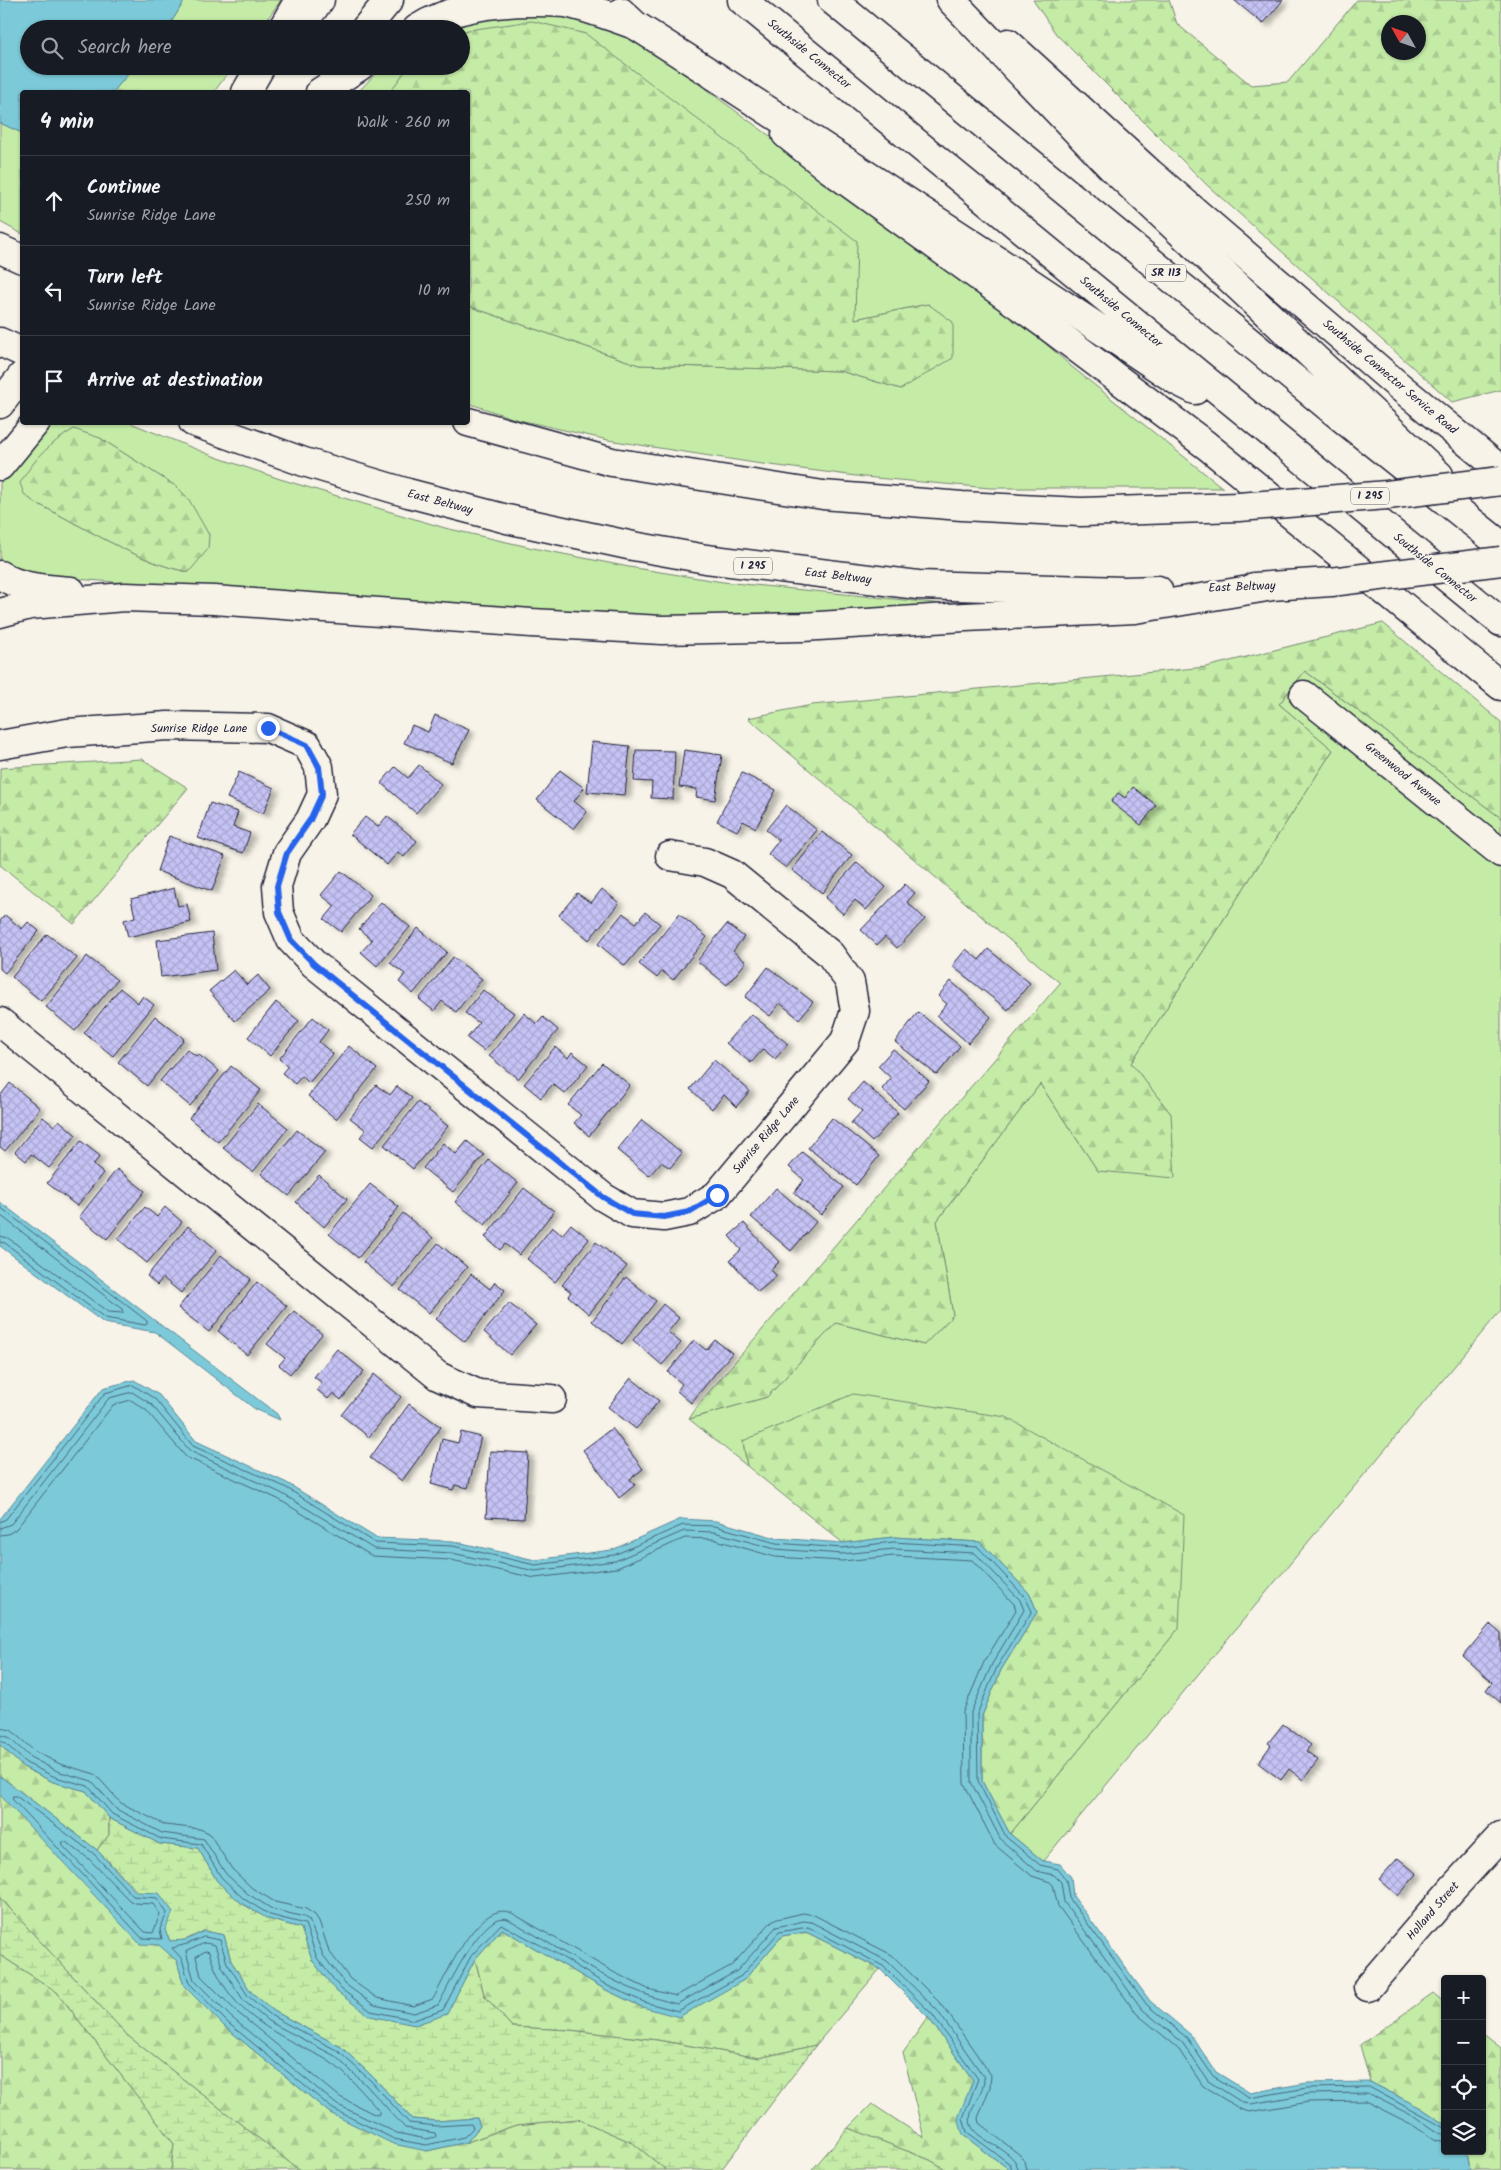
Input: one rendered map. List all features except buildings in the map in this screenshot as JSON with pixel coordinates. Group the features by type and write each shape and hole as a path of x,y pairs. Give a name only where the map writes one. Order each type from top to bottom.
{"main road":[{"path":"287,20 299,0"},
{"path":"305,20 320,0"},
{"path":"372,20 389,0"},
{"path":"607,0 636,25 995,259 1179,382 1244,413"},
{"name":"Southside Connector","path":"742,0 902,129 1244,413 1501,622"},
{"name":"SR 113","path":"832,0 1501,546"},
{"path":"951,0 1112,168 1501,535"},
{"name":"Southside Connector Service Road","path":"961,0 1150,174 1501,470"},
{"path":"430,20 473,6 506,1 565,3 636,25"},
{"path":"248,90 256,75"},
{"path":"249,90 261,75"},
{"path":"314,90 326,75"},
{"path":"323,90 346,75"},
{"path":"715,76 828,168 1046,325 1206,445 1501,686"},
{"path":"0,248 20,258"},
{"path":"0,342 20,351"},
{"path":"0,404 20,379"},
{"name":"I 295","path":"470,423 612,462 823,495 962,506 1081,512 1239,507 1387,495 1501,480"},
{"path":"0,466 34,425"},
{"name":"East Beltway","path":"201,425 304,462 408,493 507,519 633,546 706,559 918,585 1124,591 1273,586 1330,582 1501,562"},
{"path":"0,575 7,579 44,589 124,597 214,600 444,618 662,630 802,627 965,617 1135,610 1273,586"},
{"path":"0,613 30,606 124,597"},
{"name":"Greenwood Avenue","path":"1304,695 1501,853"},
{"name":"Sunrise Ridge Lane","path":"0,744 67,733 168,726 268,728 307,745 319,767 322,794 310,820 287,853 277,886 279,912 291,940 314,964 603,1197 632,1214 664,1217 689,1212 717,1195 845,1041 855,1011 850,982 830,954 732,874 705,862 670,856"},
{"path":"0,1022 438,1376 478,1394 552,1399"},
{"name":"Holland Street","path":"1368,1987 1453,1888 1501,1836"}],"green space":[{"path":"185,0 281,0 267,20 173,20"},
{"path":"1033,0 1169,0 1177,24 1251,85 1288,82 1357,0 1501,0 1501,390 1452,402 1208,186 1056,34"},
{"path":"521,10 581,17 625,33 696,82 1008,310 1072,367 1223,488 990,488 864,477 755,463 608,440 515,419 470,404 470,307 639,365 840,371 901,389 928,304 855,319 470,31 470,22"},
{"path":"532,21 586,34 857,241 855,319 928,304 953,322 953,358 901,389 840,371 639,365 470,307 470,90 391,90 402,75 470,75 470,30"},
{"path":"127,75 226,75 215,90 115,90"},
{"path":"374,75 402,75 391,90 360,90"},
{"path":"0,123 20,132 20,233 0,222"},
{"path":"50,425 136,425 213,456 280,479 445,528 533,548 629,567 723,582 954,605 671,621 15,574 0,568 0,483","holes":["100,438 177,487 209,535 189,572 170,568 110,542 34,502 24,494"]},
{"path":"74,429 100,438 177,487 188,498 209,535 208,549 189,572 170,568 131,552 34,502 24,494 20,483 31,466 43,452"},
{"path":"1383,623 1501,722 1501,818 1305,671 1279,704 1333,750 1131,1063 1171,1114 1175,1178 1098,1171 1040,1084 937,1221 953,1315 924,1345 836,1323 767,1397 689,1419 702,1400 1060,983 748,718 812,705 1206,667"},
{"path":"1305,671 1501,818 1501,1310 1043,1861 1010,1834 1179,1628 743,1440 747,1466 689,1419 767,1397 836,1323 924,1345 953,1315 937,1221 1040,1084 1098,1171 1171,1114 1131,1063 1333,750 1279,704"},
{"path":"142,759 188,788 74,924 0,865 0,768"},
{"path":"853,1394 1006,1417 1184,1515 1179,1628 1010,1834 982,1781 982,1716 1001,1670 1037,1612 1030,1594 980,1542 893,1537 843,1543 747,1466 743,1441"},
{"path":"0,1745 23,1767 53,1782 86,1791 109,1818 109,1835 97,1850 0,1776"},
{"path":"0,1795 177,1961 184,1986 224,2026 330,2113 427,2151 467,2142 516,2125 578,2119 633,2143 666,2170 299,2170 128,2036 0,1898"},
{"path":"109,1818 160,1844 198,1848 217,1881 268,1919 301,1928 312,1960 337,1992 446,2014 475,1959 484,1995 512,2027 569,2030 657,2040 759,2058 816,2045 721,2170 666,2170 633,2143 578,2119 516,2125 467,2142 480,2126 477,2118 437,2121 412,2119 374,2078 341,2047 274,2011 251,1992 231,1961 224,1935 204,1931 185,1940 170,1942 148,1904 97,1850 109,1835"},
{"path":"0,1898 128,2036 299,2170 171,2170 174,2144 57,1992 0,1955"},
{"path":"502,1929 606,1990 642,2007 744,1980 782,1936 806,1932 880,1969 816,2045 759,2058 657,2040 569,2030 512,2027 484,1995 475,1959"},
{"path":"0,1955 57,1992 174,2144 171,2170 0,2170"},
{"path":"1433,1993 1441,2000 1441,2121 1421,2108 1370,2082 1360,2045"},
{"path":"928,2017 973,2080 963,2135 1010,2170 947,2170 930,2160 848,2128 872,2104 924,2138 903,2053"},
{"path":"1486,2036 1501,2048 1501,2170 1470,2170 1468,2155 1486,2155"},
{"path":"848,2128 930,2160 947,2170 812,2170"}],"water":[{"path":"0,0 185,0 173,20 20,20 20,75 127,75 115,90 20,90 20,132 0,123"},
{"path":"0,1202 277,1414 280,1420 255,1409 155,1332 104,1323 0,1246"},
{"path":"134,1380 159,1395 196,1441 287,1483 376,1538 453,1541 535,1560 612,1550 681,1519 716,1521 776,1538 843,1543 893,1537 980,1542 1030,1594 1037,1612 1001,1670 982,1716 982,1781 1010,1834 1043,1861 1060,1864 1071,1877 1073,1896 1150,2001 1191,2035 1216,2072 1250,2093 1307,2083 1370,2082 1421,2108 1441,2121 1441,2155 1468,2155 1470,2170 1010,2170 963,2135 958,2118 973,2080 928,2017 880,1969 806,1932 782,1936 744,1980 679,2017 642,2007 606,1990 502,1929 475,1959 447,2014 415,2025 370,2016 337,1992 312,1960 301,1928 268,1919 241,1903 217,1881 198,1848 160,1844 109,1818 86,1791 53,1782 23,1767 0,1745 0,1519 103,1388"},
{"path":"0,1776 97,1850 136,1892 159,1893 173,1912 165,1930 170,1941 186,1940 204,1931 224,1935 231,1961 251,1992 274,2011 341,2047 374,2078 412,2119 437,2121 477,2118 480,2126 467,2142 427,2151 393,2144 330,2113 224,2026 184,1986 177,1961 159,1945 140,1944 0,1795"}],"route":[{"path":"268,728 307,745 319,767 322,794 310,820 287,853 277,886 279,912 291,940 314,964 603,1197 632,1214 664,1217 689,1212 717,1195"}]}
